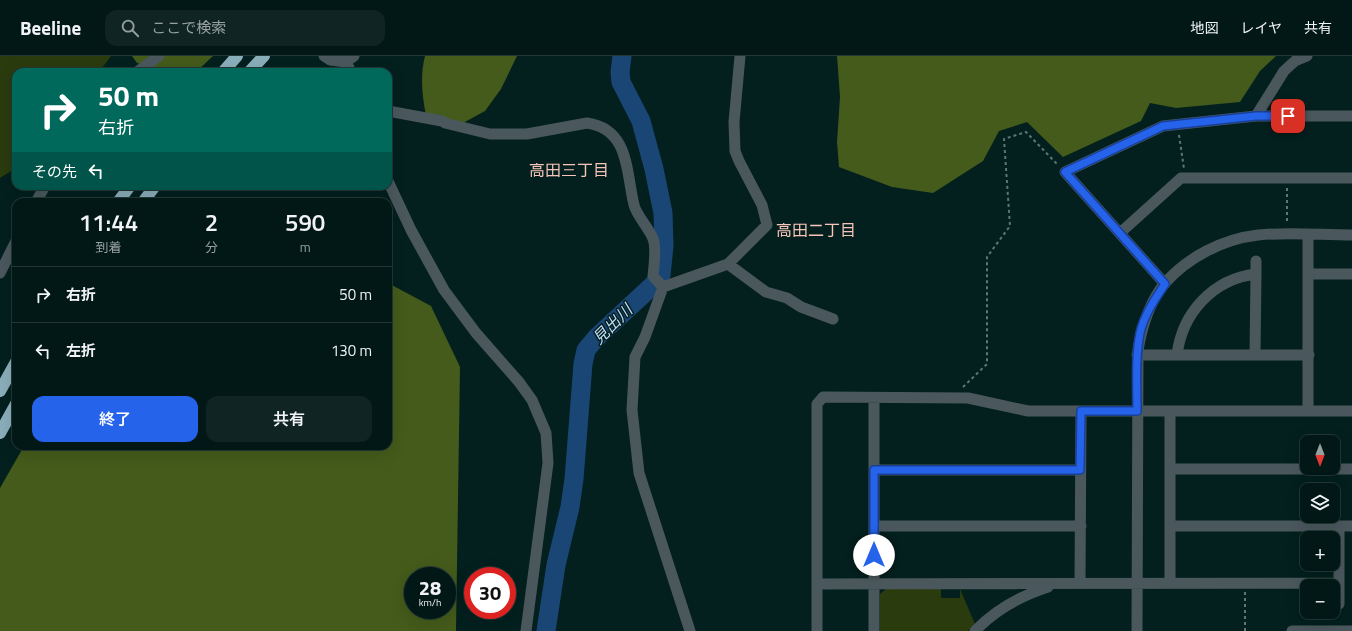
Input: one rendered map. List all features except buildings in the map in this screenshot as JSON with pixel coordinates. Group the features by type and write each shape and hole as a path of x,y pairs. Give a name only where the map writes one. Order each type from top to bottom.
{"highway":[{"path":"226,68 237,56"},
{"path":"253,68 264,56"},
{"path":"0,391 12,369"},
{"path":"0,433 12,411"}],"street":[{"path":"142,68 159,56"},
{"path":"324,56 330,60 350,63"},
{"path":"662,287 728,264 767,225 762,205 735,151 734,122 740,56"},
{"path":"1256,116 1284,71 1294,61 1307,56"},
{"path":"392,112 442,121 490,134 527,134 587,123 596,124 607,129 620,144 629,170 634,207 654,242 653,276 662,287"},
{"path":"1165,284 1065,172 1163,126 1256,116 1352,116"},
{"path":"1120,233 1181,178 1352,178"},
{"path":"392,190 411,230 444,290 476,333 519,382 532,400 546,433 548,463 526,631"},
{"path":"1137,631 1137,355 1141,332 1147,314 1165,284 1181,268 1198,255 1217,246 1236,239 1258,235 1352,235"},
{"path":"1308,235 1308,411"},
{"path":"0,273 12,249"},
{"path":"1255,355 1256,261"},
{"path":"728,264 766,292 787,298 801,307 833,319"},
{"path":"1177,355 1178,343 1182,329 1196,307 1217,288 1243,276 1256,274"},
{"path":"1309,274 1352,274"},
{"path":"662,287 645,337 635,357 632,410 639,473 690,631"},
{"path":"1137,355 1309,355"},
{"path":"818,631 817,404 823,397 968,398 1028,411 1352,411"},
{"path":"874,398 874,631"},
{"path":"1080,583 1081,411"},
{"path":"1170,411 1170,583"},
{"path":"1170,469 1352,469"},
{"path":"874,470 1080,470"},
{"path":"874,526 1081,526"},
{"path":"1170,526 1352,526"},
{"path":"1339,526 1339,579"},
{"path":"817,584 1300,583"},
{"path":"975,631 984,621 1002,608 1030,592 1058,584"},
{"path":"1292,631 1352,631"}],"path":[{"path":"1178,124 1185,178"},
{"path":"953,398 987,364 987,257 1010,226 1004,139 1026,132 1065,172"},
{"path":"1287,178 1287,234"},
{"path":"1245,583 1245,631"}],"green space":[{"path":"0,56 111,56 102,68 12,68 12,170 0,178"},
{"path":"132,56 213,56 200,68 155,68 137,63"},
{"path":"425,56 517,56 501,89 485,111 463,123 426,115 422,86 422,71"},
{"path":"837,56 1276,56 1260,71 1240,102 1176,108 1150,103 1141,121 1063,157 1027,122 999,131 983,161 933,193 892,187 839,167 837,142 840,97"},
{"path":"392,285 431,306 460,367 456,631 0,631 0,488 22,450 392,450"},
{"path":"886,589 941,589 941,598 960,598 960,589 975,624 968,631 880,631 880,594"}],"waterway":[{"name":"見出川","path":"546,631 556,565 570,507 574,479 583,364 586,350 596,338 653,285 661,275 664,246 663,213 654,169 641,121 621,82 620,72 622,56"}],"district":[{"name":"高田三丁目","path":"569,170"},
{"name":"高田二丁目","path":"816,230"}],"route":[{"path":"874,555 874,470 1080,470 1081,411 1137,411 1138,350 1141,332 1147,314 1165,284 1065,172 1163,126 1256,116 1288,116"}]}
